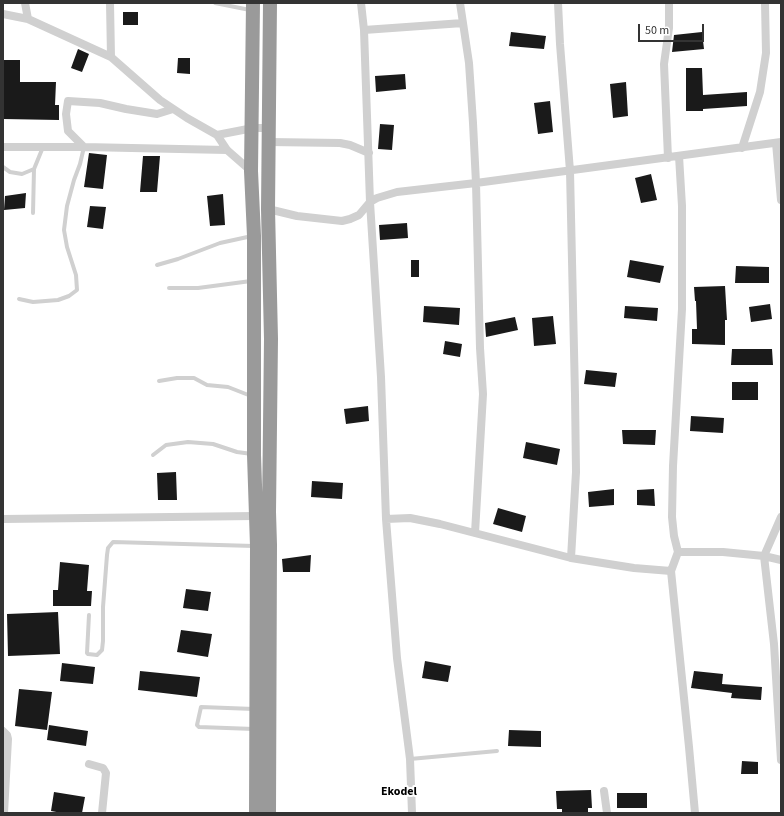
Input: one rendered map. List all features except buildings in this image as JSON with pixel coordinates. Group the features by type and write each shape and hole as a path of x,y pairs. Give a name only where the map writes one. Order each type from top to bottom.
{"highway":[{"path":"267,812 270,545 268,512 271,339 268,209 270,3"},
{"path":"253,7 253,128 251,171 254,236 254,454 257,546 256,730 267,812"}],"street":[{"path":"25,3 28,19"},
{"path":"110,3 111,57"},
{"path":"361,3 364,30 370,202 381,377 386,519 397,658 410,759 412,813"},
{"path":"460,3 469,62 476,183 480,348 483,394 474,533"},
{"path":"558,3 570,171 576,472 571,558"},
{"path":"668,158 664,64 669,28 669,3"},
{"path":"742,148 760,92 766,53 765,3"},
{"path":"3,14 28,19 111,57 160,100 217,135 227,150 251,171"},
{"path":"364,30 463,23"},
{"path":"84,147 68,131 66,114 68,101 100,103 157,114 173,109"},
{"path":"217,135 253,128 269,135 350,145 369,153"},
{"path":"268,209 297,216 342,221 358,215 370,202 377,198 397,192 570,171 778,143 781,200"},
{"path":"3,147 227,150"},
{"path":"679,156 682,206 682,309 673,466 672,517 674,536 678,552 671,571 695,813"},
{"path":"3,519 255,516"},
{"path":"781,517 764,556 774,644 781,760"},
{"path":"386,519 410,518 440,524 571,558 634,568 671,571"},
{"path":"678,552 723,552 764,556 781,560"},
{"path":"3,731 7,735 8,739 4,813"},
{"path":"89,764 102,768 106,773 102,813"},
{"path":"604,791 607,813"}],"lane":[{"path":"215,3 253,7"},
{"path":"33,213 34,170 43,147"},
{"path":"18,299 33,302 58,300 69,296 76,290 76,275 67,247 64,230 67,206 84,147"},
{"path":"3,167 10,172 22,174 34,170"},
{"path":"157,265 178,259 220,243 254,236"},
{"path":"169,288 198,288 254,281"},
{"path":"159,381 177,378 194,378 207,385 228,387 255,398"},
{"path":"153,455 166,445 188,442 214,444 237,452 254,454"},
{"path":"90,614 87,653 97,655 102,650 103,607 107,555 108,548 113,542 257,546"},
{"path":"256,709 201,707 199,709 197,725 256,730"},
{"path":"410,759 497,751"}],"district":[{"name":"Ekodel","path":"399,792"}]}
